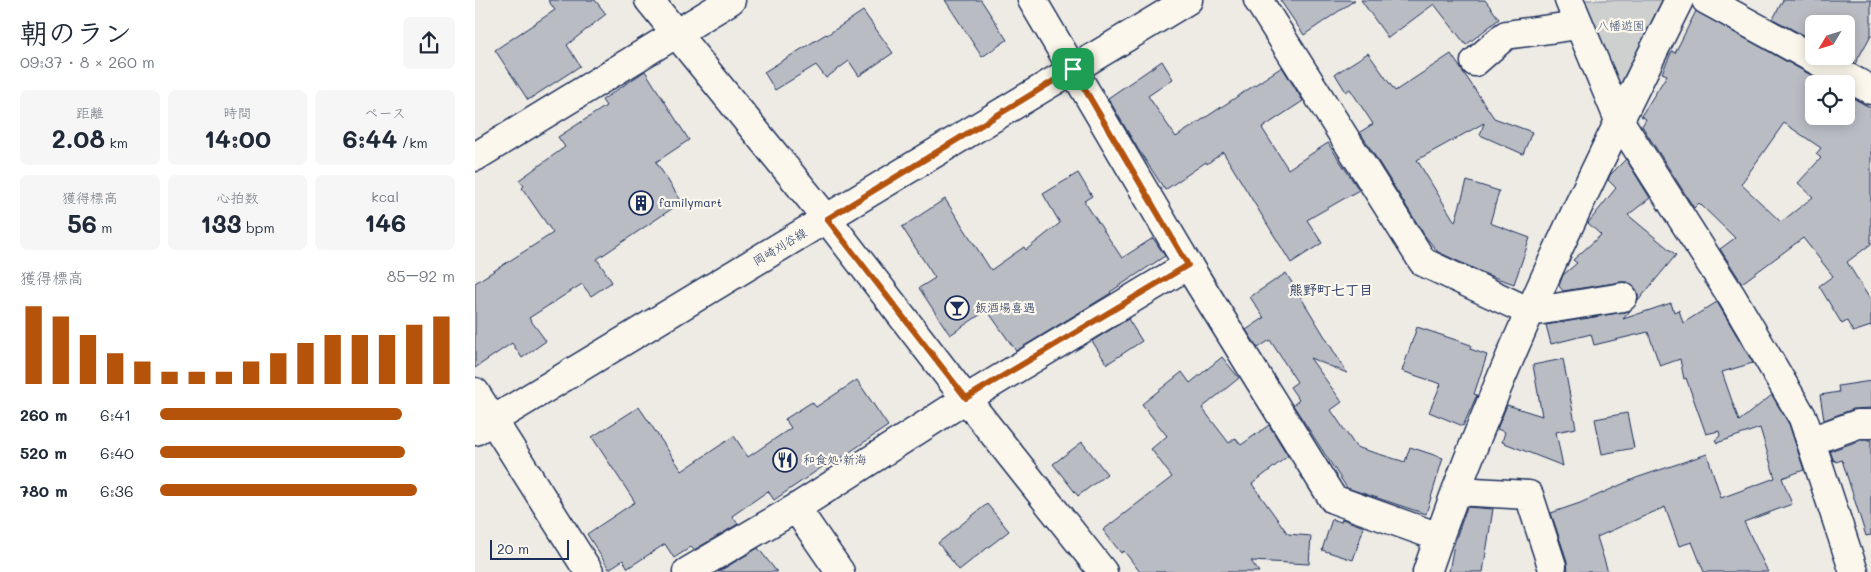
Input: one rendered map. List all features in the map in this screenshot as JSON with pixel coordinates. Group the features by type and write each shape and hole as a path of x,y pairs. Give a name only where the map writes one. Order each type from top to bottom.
{"street":[{"path":"649,0 827,219 1103,572"},
{"path":"475,157 731,0"},
{"path":"1032,0 1188,265 1333,499 1439,537"},
{"name":"岡崎刈谷線","path":"484,426 1188,0"},
{"path":"1259,0 1423,262 1530,312 1623,296"},
{"path":"1569,0 1619,120 1732,296 1803,418 1854,572"},
{"path":"1427,572 1456,491 1530,312 1619,120 1679,0"},
{"path":"1706,0 1871,90"},
{"path":"1475,62 1506,35 1579,25"},
{"path":"687,572 796,508 966,398 1188,265"},
{"path":"475,392 484,426 589,572"},
{"path":"1811,441 1858,424 1871,424"},
{"path":"1456,491 1529,495 1552,566"},
{"path":"796,508 840,572"}],"green space":[{"name":"八幡遊園","path":"1582,0 1662,0 1619,87"}],"building":[{"path":"548,0 595,0 606,14 567,45 580,66 528,100 495,50 555,10"},
{"path":"945,0 981,0 1007,40 982,57"},
{"path":"1280,0 1355,0 1304,35"},
{"path":"1361,0 1485,0 1499,19 1466,45 1434,4 1388,38"},
{"path":"1783,0 1871,0 1871,35 1855,64 1855,15 1805,15 1805,36 1773,19"},
{"path":"863,11 893,53 859,76 849,61 826,78 816,65 775,90 764,72 827,35"},
{"path":"1696,11 1811,75 1805,75 1805,125 1855,125 1855,99 1871,108 1871,244 1847,262 1871,301 1871,326 1853,332 1847,321 1842,324 1819,286 1833,276 1803,238 1742,283 1720,249 1735,238 1699,203 1694,208 1642,126 1646,119 1641,116 1667,75 1662,73 1672,51 1675,53","holes":["1784,123 1821,148 1816,154 1821,158 1798,183 1813,197 1781,222 1741,184"]},
{"path":"1368,53 1395,91 1451,54 1494,118 1532,132 1523,154 1480,135 1484,123 1417,160 1455,222 1467,181 1499,191 1490,223 1530,238 1514,284 1488,275 1438,252 1425,236 1360,132 1373,124 1350,89 1346,92 1335,74"},
{"path":"1162,61 1173,79 1148,96 1176,137 1282,67 1303,101 1262,128 1288,169 1328,143 1359,190 1307,220 1322,243 1291,263 1223,152 1165,190 1108,98"},
{"path":"645,71 689,140 656,162 682,202 597,259 612,282 591,296 582,284 529,318 546,341 522,358 512,343 475,368 475,283 553,233 522,188 524,186 519,180 565,147 558,137 606,106 602,100"},
{"path":"1626,159 1650,198 1628,215 1676,255 1638,301 1638,294 1635,288 1628,282 1563,291 1559,286 1563,275 1577,263 1573,260 1601,235 1588,223 1616,188 1608,180 1610,175"},
{"path":"1078,173 1092,196 1084,201 1122,258 1153,238 1165,256 1111,293 1016,351 987,310 950,335 919,288 935,278 902,227 945,199 991,270 1024,247 1026,250 1060,223 1043,194"},
{"path":"1286,273 1347,373 1310,358 1342,402 1331,410 1356,447 1405,462 1410,447 1443,458 1426,514 1347,488 1293,405 1299,400 1290,387 1297,382 1270,340 1258,348 1246,330 1264,318 1250,297"},
{"path":"1717,302 1753,363 1722,372 1739,421 1772,395 1789,424 1804,470 1782,478 1792,504 1744,522 1768,572 1704,572 1692,542 1679,546 1665,507 1597,537 1608,572 1568,572 1567,561 1551,513 1580,503 1636,478 1707,454 1721,498 1775,478 1760,428 1717,443 1715,440 1720,436 1719,431 1706,434 1686,378 1684,379 1680,359 1660,366 1648,332 1594,345 1591,334 1551,344 1546,325 1630,311 1623,319 1671,303 1674,312 1679,310 1683,323"},
{"path":"1128,319 1142,341 1107,364 1092,341"},
{"path":"1417,327 1471,345 1470,349 1487,355 1474,394 1477,395 1463,426 1429,412 1441,384 1402,371"},
{"path":"1222,357 1239,378 1202,408 1229,443 1235,438 1241,445 1269,425 1288,456 1252,484 1288,534 1311,536 1309,564 1251,561 1259,572 1140,572 1124,551 1121,553 1103,530 1172,477 1151,449 1167,436 1142,404 1182,372 1190,383"},
{"path":"1563,359 1576,428 1556,432 1563,466 1502,442 1505,432 1497,429 1507,405 1542,416 1533,365"},
{"path":"857,380 888,426 838,460 837,457 774,500 768,491 732,516 738,524 694,550 691,547 674,558 665,544 628,568 623,560 609,569 587,534 635,502 592,437 639,407 682,471 734,436 748,457 791,428 785,419 812,402 816,407"},
{"path":"1871,381 1871,408 1853,409 1824,420 1820,395 1839,392 1838,386"},
{"path":"1627,413 1634,448 1602,454 1595,419"},
{"path":"1861,440 1871,440 1871,535 1866,536 1842,460 1834,461 1830,451"},
{"path":"1082,442 1107,474 1078,496 1053,464"},
{"path":"987,504 1009,531 959,570 938,543"},
{"path":"1467,507 1493,509 1483,572 1449,572 1454,544"},
{"path":"1332,519 1341,522 1342,519 1364,527 1353,560 1322,550"},
{"path":"758,548 777,572 718,572"}],"place":[{"name":"familymart","path":"641,203"},
{"name":"飯酒場喜遇","path":"957,308"},
{"name":"和食処 新海","path":"785,460"}],"district":[{"name":"熊野町七丁目","path":"1331,290"}],"route":[{"path":"1073,69 1188,265 966,398 827,219 1073,69"}]}
